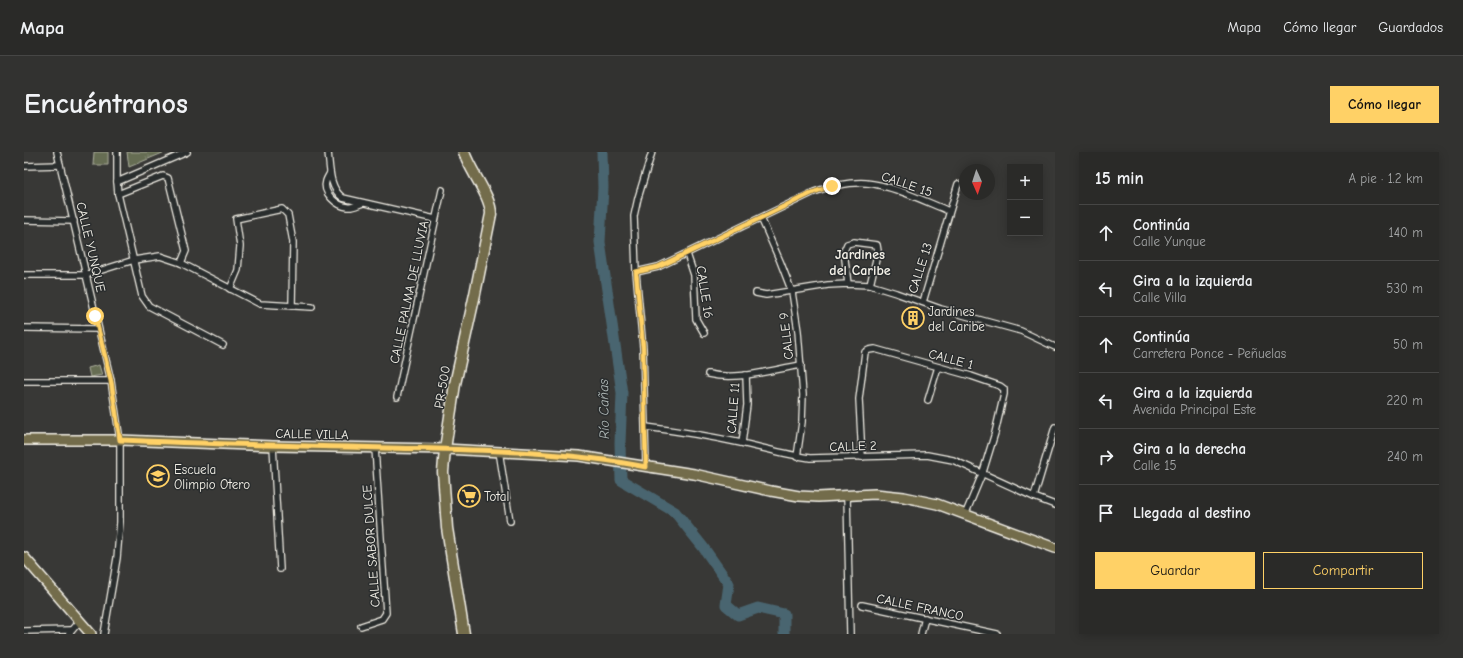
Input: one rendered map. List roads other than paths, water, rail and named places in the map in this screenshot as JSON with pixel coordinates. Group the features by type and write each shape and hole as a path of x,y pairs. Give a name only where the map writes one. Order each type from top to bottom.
{"highway":[{"name":"PR-500","path":"464,152 489,202 491,214 455,384 443,472 447,528 464,634"}],"main road":[{"name":"CALLE VILLA","path":"24,440 120,440 273,446 445,449 579,456 694,474 799,496 818,497 876,494 904,497 937,504 1055,548"},
{"path":"24,558 91,634"}],"street":[{"name":"CALLE YUNQUE","path":"57,152 111,381 120,440 120,522 117,558 104,634"},
{"path":"117,152 118,194 142,296 149,306 223,345"},
{"path":"117,182 187,152"},
{"path":"328,152 333,184 337,194 343,198 435,219"},
{"path":"642,466 646,427 643,348 636,272 634,216 652,152"},
{"path":"24,166 60,165"},
{"path":"331,172 325,182 326,189 332,198 340,205 349,208 364,202"},
{"path":"118,194 163,176 168,178 186,251 181,263"},
{"name":"CALLE 15","path":"636,272 658,267 814,192 832,186 851,183 867,183 884,186 949,211"},
{"name":"CALLE 13","path":"756,293 766,295 828,285 870,285 922,302 958,184"},
{"name":"CALLE PALMA DE LLUVIA","path":"397,397 442,190"},
{"path":"230,289 238,270 240,246 236,219 282,209 288,215 293,242 292,306"},
{"name":"CALLE 9","path":"761,218 792,292 798,331 803,395 802,422 797,457"},
{"path":"24,220 74,221"},
{"path":"848,284 844,251 847,244 854,242 876,245 878,251 870,285"},
{"name":"CALLE 16","path":"686,254 694,275 696,319 704,333"},
{"path":"24,274 86,275 134,260 160,256 181,263 260,304 312,307"},
{"path":"922,302 941,309 1021,331 1055,347"},
{"path":"24,328 98,329"},
{"name":"CALLE 1","path":"862,457 859,399 865,352 875,349 996,384 1004,389 1004,394 995,433 983,472 965,515"},
{"path":"708,374 718,376 746,375 800,365"},
{"path":"928,400 938,368"},
{"name":"CALLE 11","path":"742,443 747,405 746,375"},
{"path":"24,381 111,381"},
{"name":"CALLE 2","path":"646,427 688,432 742,443 797,457 927,455 940,457 953,460 983,472 1034,497 1055,505"},
{"path":"1034,497 1055,427"},
{"path":"273,446 280,569"},
{"name":"CALLE SABOR DULCE","path":"361,626 382,619 386,613 375,448"},
{"path":"499,451 510,521"},
{"path":"847,495 850,634"},
{"name":"CALLE FRANCO","path":"862,606 924,618 974,632 997,634"},
{"path":"921,634 924,618"},
{"path":"24,631 70,632 80,621"}],"waterway":[{"name":"Río Cañas","path":"602,152 603,188 600,242 622,393 620,443 621,480 675,512 703,547 729,584 726,605 738,615 758,608 784,614 784,634"}],"place":[{"name":"Jardines del Caribe","path":"913,318"},
{"name":"Escuela Olimpio Otero","path":"158,476"},
{"name":"Total","path":"469,496"}],"district":[{"name":"Jardines del Caribe","path":"860,262"}]}
